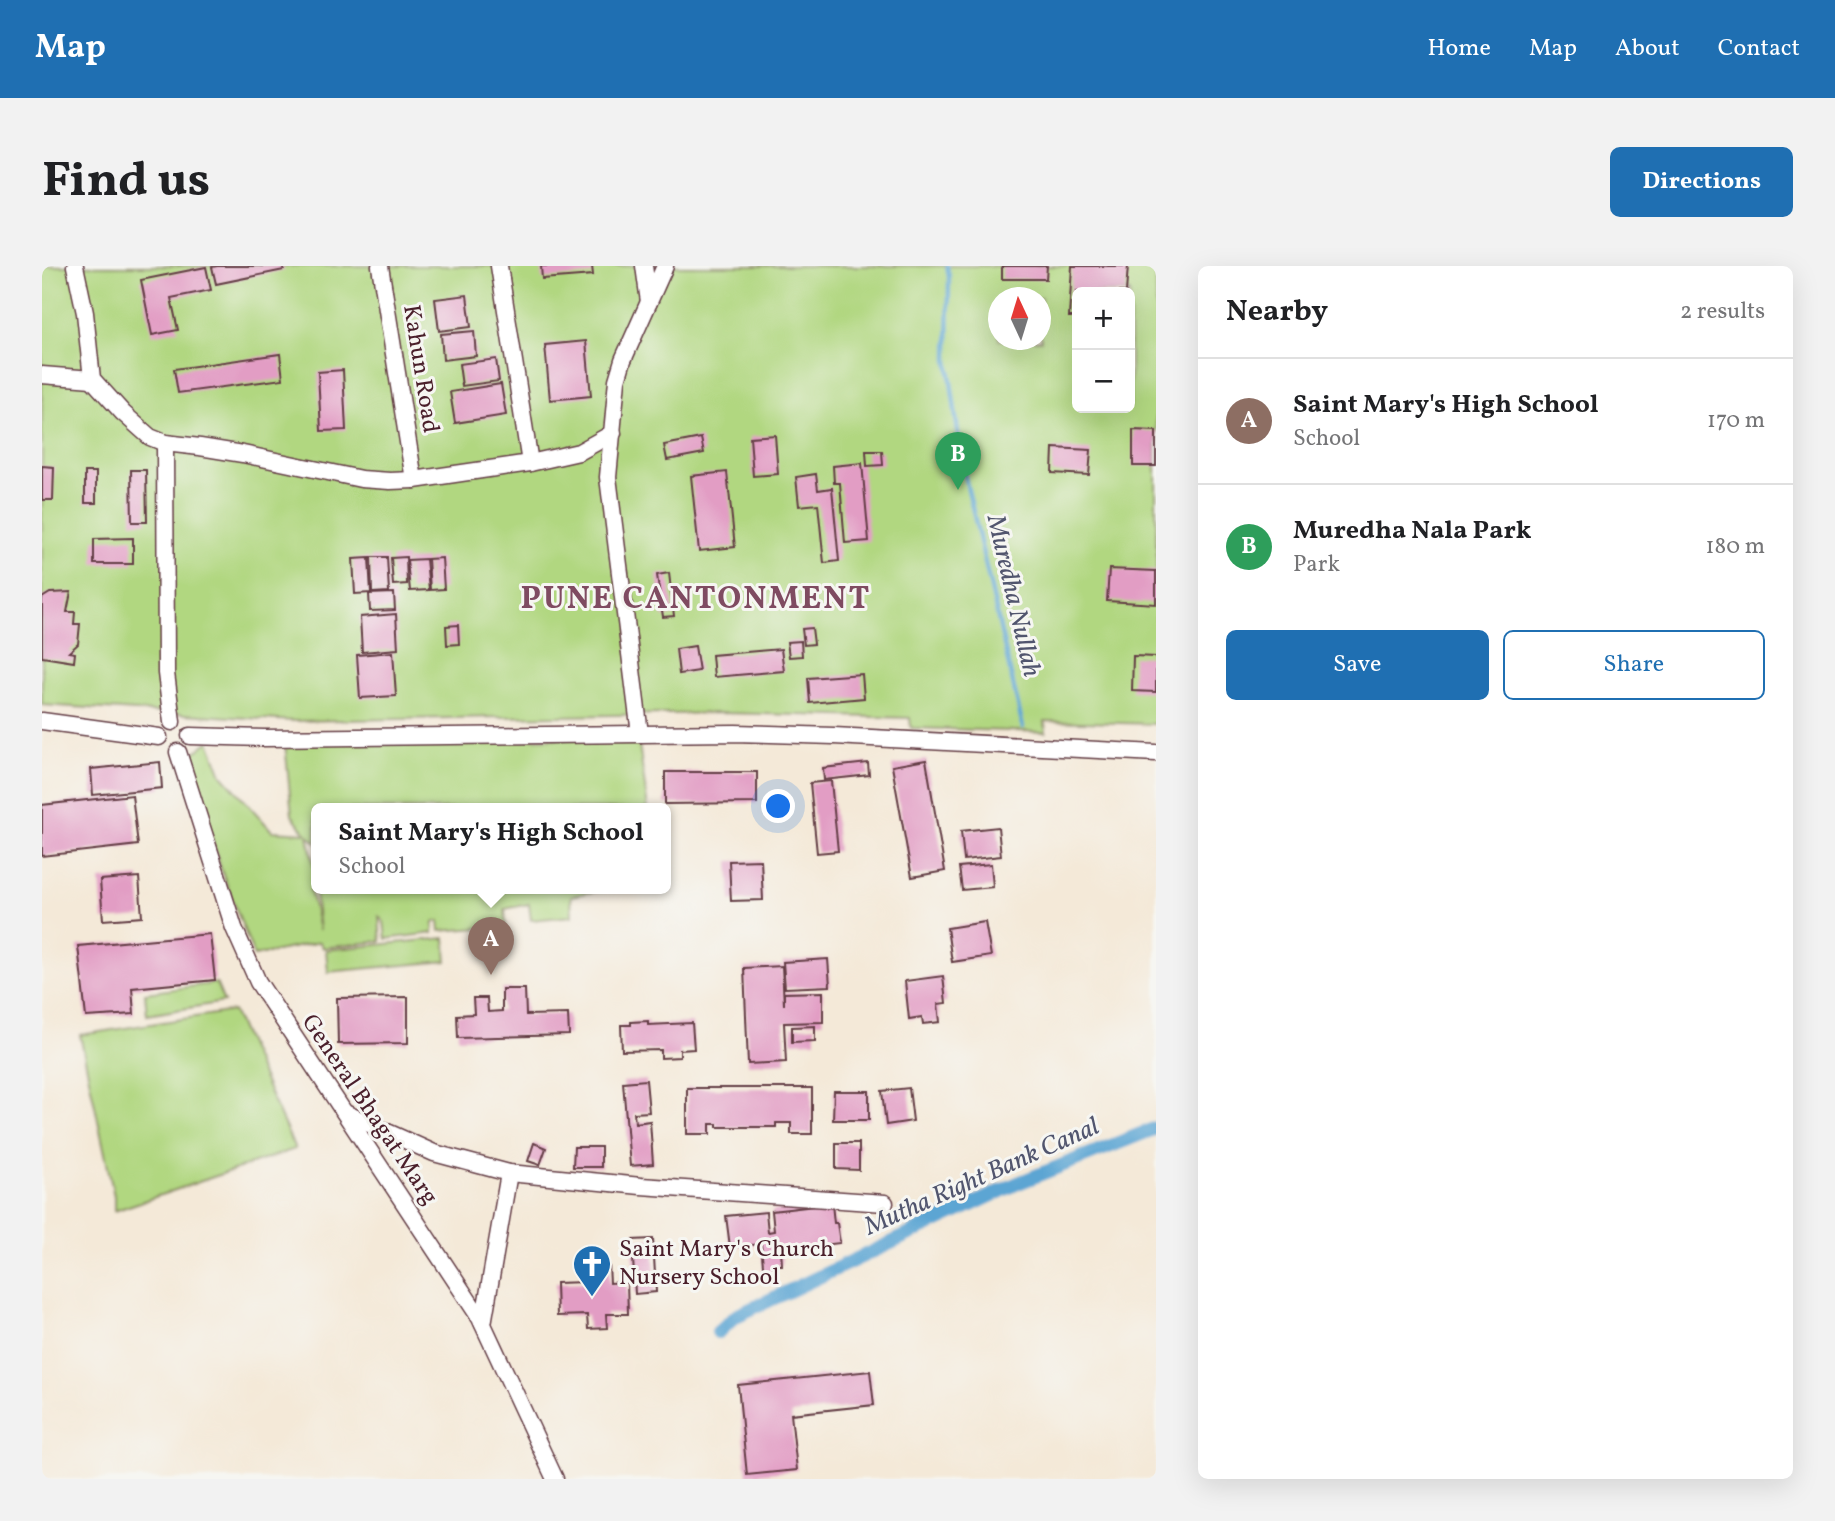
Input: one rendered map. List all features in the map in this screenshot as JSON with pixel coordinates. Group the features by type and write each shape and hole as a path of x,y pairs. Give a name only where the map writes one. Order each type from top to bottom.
{"street":[{"path":"75,266 85,313 92,379 123,413 150,437 165,443 243,454 361,479 414,480 579,453 613,433"},
{"name":"Kahun Road","path":"380,266 414,480"},
{"path":"499,266 530,463"},
{"path":"644,266 649,302"},
{"path":"640,734 608,477 617,380 623,360 665,266"},
{"path":"42,375 92,379"},
{"path":"165,443 166,673 172,722"},
{"path":"579,453 610,464"},
{"path":"42,721 159,737"},
{"path":"172,722 185,725 190,732 186,748 178,752 165,749 160,742 162,729 172,722"},
{"path":"190,736 264,738 735,733 1156,753"},
{"name":"General Bhagat Marg","path":"178,752 234,928 252,970 274,1008 483,1324 555,1479"},
{"path":"345,1113 434,1153 509,1173 641,1186 885,1203"},
{"path":"483,1324 509,1173"}],"green space":[{"path":"42,266 1156,266 1156,724 1045,721 1046,732 911,728 910,718 722,713 294,721 42,705"},
{"path":"638,737 647,803 311,803 311,838 308,835 311,851 310,889 319,930 315,894 582,894 571,896 572,916 531,920 529,904 505,909 506,926 440,931 439,921 434,922 433,933 386,939 384,922 379,917 381,941 322,948 320,942 254,956 221,869 188,758 209,741 222,775 272,831 306,833 292,815 285,743"},
{"path":"445,938 447,961 328,972 326,950"},
{"path":"216,983 224,1002 147,1015 145,993"},
{"path":"233,1011 295,1149 114,1211 114,1196 80,1035"}],"building":[{"path":"283,266 284,270 216,284 212,267"},
{"path":"541,266 592,266 593,275 542,279"},
{"path":"1002,266 1047,266 1046,279 1002,279"},
{"path":"1072,266 1128,266 1126,287 1072,287 1072,317 1069,317"},
{"path":"206,267 211,290 171,298 178,330 152,335 141,280"},
{"path":"467,295 471,327 439,331 435,299"},
{"path":"474,331 476,356 443,360 441,334"},
{"path":"586,341 591,396 550,400 545,345"},
{"path":"280,354 283,379 178,393 174,369"},
{"path":"496,359 499,381 462,386 459,364"},
{"path":"343,370 346,430 321,431 318,372"},
{"path":"501,384 506,415 455,423 450,392"},
{"path":"1133,430 1156,431 1156,466 1133,466"},
{"path":"775,435 778,474 753,476 750,437"},
{"path":"701,438 704,453 667,460 664,445"},
{"path":"1053,448 1091,450 1089,475 1052,473"},
{"path":"866,451 882,451 883,465 867,466"},
{"path":"862,463 869,541 845,543 840,483 834,483 833,466"},
{"path":"42,466 54,467 53,500 42,500"},
{"path":"131,470 146,470 147,522 132,522"},
{"path":"85,472 96,472 96,503 85,503"},
{"path":"727,472 735,547 699,551 691,476"},
{"path":"816,474 818,490 832,488 839,561 824,563 818,504 799,506 796,477"},
{"path":"133,538 133,564 94,564 94,539"},
{"path":"371,557 387,557 389,592 372,593"},
{"path":"406,557 407,584 393,585 391,558"},
{"path":"369,558 371,593 355,594 353,559"},
{"path":"442,558 444,589 430,590 428,559"},
{"path":"426,559 429,590 410,591 407,560"},
{"path":"1109,569 1156,571 1156,604 1107,601"},
{"path":"669,573 674,616 663,617 657,575"},
{"path":"71,592 67,612 75,612 74,624 80,624 78,644 69,652 75,653 74,662 42,657 42,598 50,593"},
{"path":"394,593 395,610 370,611 369,594"},
{"path":"396,614 398,649 362,652 360,617"},
{"path":"458,625 459,644 447,645 446,626"},
{"path":"812,628 814,644 804,645 802,629"},
{"path":"801,641 802,656 789,657 787,642"},
{"path":"695,646 699,671 679,674 676,649"},
{"path":"781,649 784,671 714,677 712,655"},
{"path":"393,652 396,696 360,698 357,655"},
{"path":"1133,656 1156,657 1156,692 1132,691"},
{"path":"862,674 864,698 810,703 808,678"},
{"path":"926,760 945,871 912,877 892,766"},
{"path":"160,762 162,788 93,795 91,769"},
{"path":"868,763 869,775 824,780 823,768"},
{"path":"665,772 757,772 757,803 665,803"},
{"path":"831,781 838,851 817,853 810,783"},
{"path":"132,795 138,845 42,856 42,805"},
{"path":"998,827 1001,856 964,860 961,831"},
{"path":"761,860 763,900 731,901 729,861"},
{"path":"991,864 993,887 962,890 959,867"},
{"path":"139,877 142,917 103,920 100,880"},
{"path":"985,922 991,956 952,962 947,928"},
{"path":"210,934 215,980 132,988 134,1014 86,1017 78,946"},
{"path":"828,959 830,986 785,988 783,962"},
{"path":"782,966 784,1005 784,993 823,992 823,1022 784,1023 786,1062 748,1064 744,968"},
{"path":"943,976 946,1003 938,1004 940,1022 923,1024 922,1017 909,1019 905,981"},
{"path":"502,989 525,989 526,1015 568,1014 569,1035 458,1038 457,1015 474,1014 473,998 487,998 488,1012 502,1011"},
{"path":"408,997 408,1043 338,1044 337,998"},
{"path":"648,1021 648,1025 692,1023 694,1049 680,1050 680,1057 661,1058 661,1050 622,1051 621,1025"},
{"path":"815,1026 815,1041 792,1042 792,1027"},
{"path":"646,1080 649,1112 634,1113 635,1123 650,1121 653,1164 630,1166 623,1082"},
{"path":"687,1088 812,1088 812,1134 791,1134 791,1123 776,1123 776,1127 717,1127 717,1124 710,1124 710,1134 687,1134"},
{"path":"909,1088 913,1121 886,1125 882,1091"},
{"path":"834,1091 869,1091 869,1120 833,1120"},
{"path":"534,1143 546,1148 540,1165 528,1161"},
{"path":"836,1143 859,1143 859,1170 836,1169"},
{"path":"574,1147 601,1147 601,1167 573,1167"},
{"path":"832,1204 840,1243 781,1250 782,1265 773,1265 774,1275 764,1276 761,1244 730,1247 726,1216 766,1212 768,1232 774,1231 772,1211"},
{"path":"653,1239 656,1292 635,1294 632,1240"},
{"name":"Saint Mary's Church Nursery School","path":"609,1265 610,1283 627,1282 628,1314 606,1314 607,1328 588,1329 587,1315 557,1316 556,1283 586,1282 585,1266"},
{"path":"870,1371 874,1405 791,1414 797,1470 747,1475 738,1385"}],"waterway":[{"name":"Muredha Nullah","path":"947,266 948,360 963,468 1023,727"},
{"name":"Mutha Right Bank Canal","path":"718,1332 736,1316 1018,1183 1156,1128"}],"place":[{"name":"Muredha Nala Park","path":"958,490"},
{"name":"Saint Mary's High School","path":"491,975"},
{"name":"Saint Mary's Church Nursery School","path":"592,1298"}],"district":[{"name":"PUNE CANTONMENT","path":"696,600"}]}
